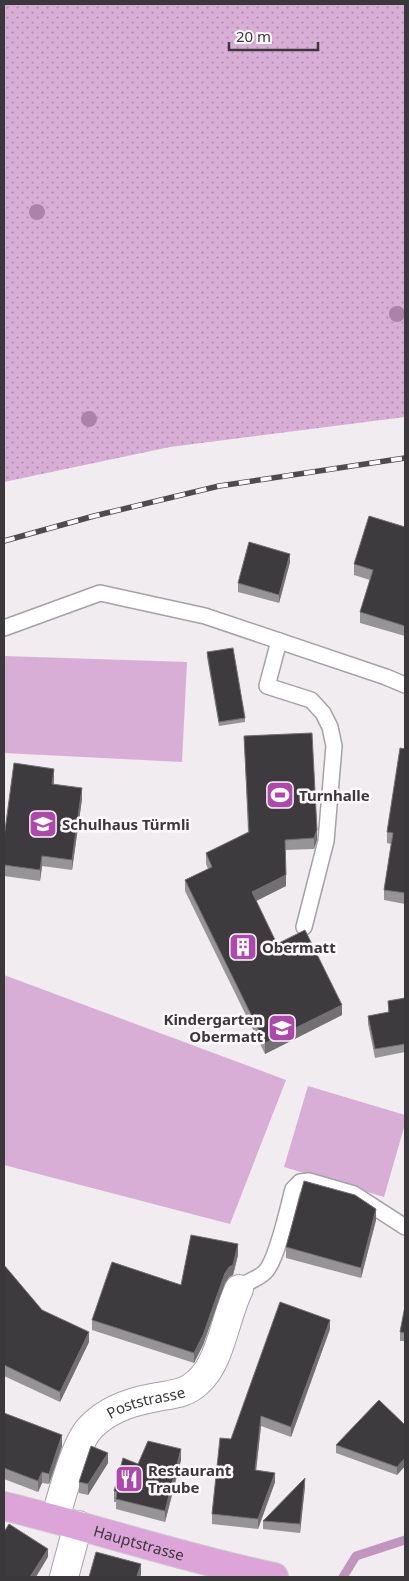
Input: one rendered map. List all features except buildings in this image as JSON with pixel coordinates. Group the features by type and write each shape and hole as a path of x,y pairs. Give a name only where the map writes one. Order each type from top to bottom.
{"main road":[{"name":"Hauptstrasse","path":"4,1506 238,1570 274,1577"}],"street":[{"name":"Poststrasse","path":"64,1577 66,1482 81,1441 90,1427 123,1406 188,1390 208,1373 215,1359 232,1303 239,1289"}],"lane":[{"path":"4,628 100,593 205,616 405,685"},
{"path":"279,641 267,686 311,700 323,713 330,727 334,746 326,841 304,927"},
{"path":"239,1289 243,1284 255,1280 266,1271 273,1258 293,1189 300,1182 309,1181 354,1194 405,1227"}],"shaded area":[{"path":"4,4 405,4 405,417 170,447 4,482"},
{"path":"4,656 187,662 182,762 4,753"},
{"path":"4,975 286,1080 230,1224 4,1165"},
{"path":"308,1086 405,1115 405,1124 384,1197 284,1167"}],"waterway":[{"path":"343,1577 356,1556 405,1540"}],"railway":[{"path":"4,541 94,516 219,486 405,458"}],"place":[{"name":"Turnhalle","path":"280,795"},
{"name":"Schulhaus Türmli","path":"43,824"},
{"name":"Obermatt","path":"243,947"},
{"name":"Kindergarten Obermatt","path":"282,1028"},
{"name":"Restaurant Traube","path":"129,1479"}]}
